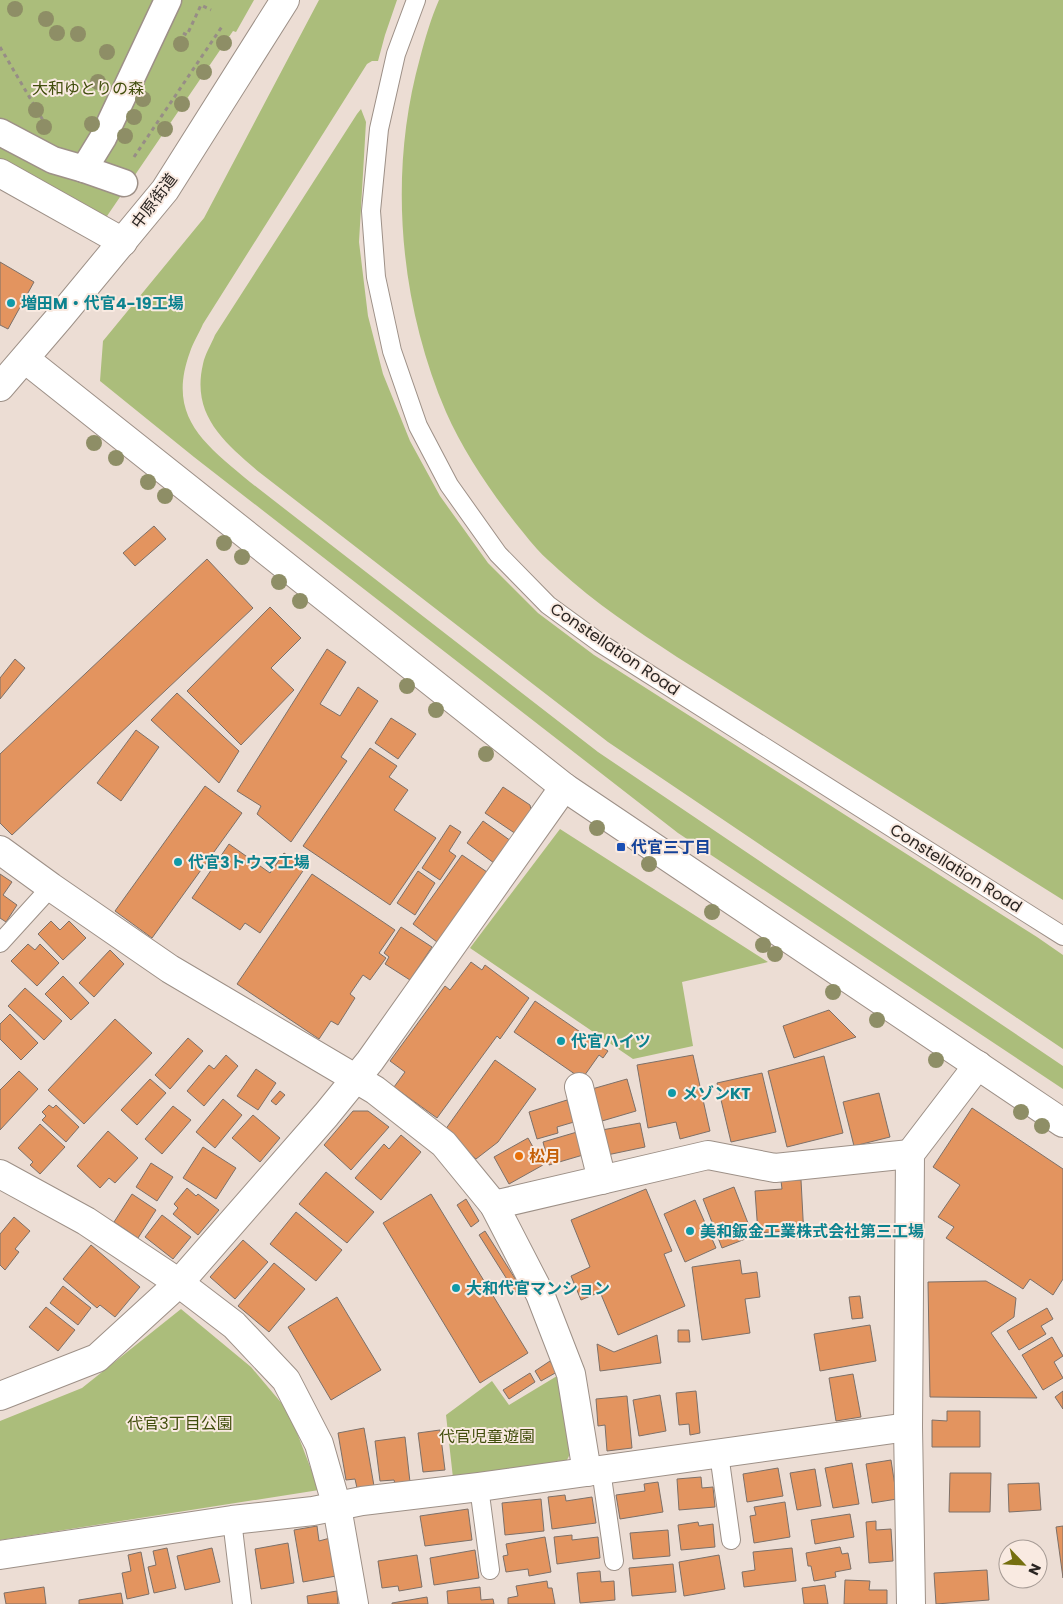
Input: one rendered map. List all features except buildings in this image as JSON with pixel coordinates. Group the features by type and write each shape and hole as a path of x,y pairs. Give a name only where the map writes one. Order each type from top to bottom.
{"street":[{"path":"84,169 103,138 168,0"},
{"name":"中原街道","path":"0,386 123,242 164,190 285,0"},
{"path":"0,132 53,160 84,169 128,172"},
{"path":"0,173 123,242"},
{"path":"25,359 564,787 1063,1123"},
{"path":"0,1396 97,1358 178,1283 320,1122 370,1061 564,787"},
{"path":"0,850 170,969 375,1090 444,1144 494,1205 540,1294 571,1374 594,1471"},
{"path":"911,1604 908,1428 910,1154 978,1065"},
{"path":"579,1087 602,1180"},
{"path":"494,1205 708,1155 775,1168 910,1154"},
{"path":"0,1174 86,1221 178,1283 234,1325 286,1380 320,1444 337,1507 354,1604"},
{"path":"0,1555 232,1520 337,1507 362,1501 479,1487 908,1428"}],"lane":[{"name":"Constellation Road","path":"416,0 396,54 379,129 371,211 376,277 392,351 418,426 449,485 498,554 555,610 600,643 1063,936"},
{"path":"0,944 51,887"},
{"path":"719,1454 731,1540"},
{"path":"594,1471 614,1561"},
{"path":"479,1487 490,1570"},
{"path":"232,1520 242,1604"}],"path":[{"path":"128,172 223,25"},
{"path":"0,47 44,123"}],"green space":[{"name":"大和ゆとりの森","path":"0,0 254,0 236,32 233,31 105,219 0,159"},
{"path":"319,0 397,0 378,61 372,61 367,64 203,324 194,342 184,375 183,394 187,412 194,427 218,455 250,482 598,752 1063,1066 1063,1089 678,833 194,457 100,381 103,341 204,218"},
{"path":"439,0 1063,0 1063,900 677,657 616,616 587,594 540,552 524,534 487,484 454,430 430,370 409,282 403,237 404,146 410,102 424,43"},
{"path":"361,109 366,122 359,242 368,316 383,374 410,441 440,496 488,563 538,613 594,655 1063,955 1063,1049 608,742 259,472 234,450 213,426 206,413 202,398 201,382 204,360 215,335"},
{"path":"560,829 768,962 682,982 693,1046 633,1059 470,948"},
{"name":"代官3丁目公園","path":"181,1309 251,1367 289,1412 319,1490 0,1540 0,1421 82,1388"},
{"name":"代官児童遊園","path":"557,1376 573,1448 565,1464 453,1478 446,1415 492,1381 509,1405"}],"place":[{"name":"増田M・代官4-19工場","path":"11,303"},
{"name":"代官三丁目","path":"621,847"},
{"name":"代官3トウマ工場","path":"178,862"},
{"name":"代官ハイツ","path":"561,1041"},
{"name":"メゾンKT","path":"672,1093"},
{"name":"松月","path":"519,1156"},
{"name":"美和鈑金工業株式会社第三工場","path":"690,1231"},
{"name":"大和代官マンション","path":"456,1288"}]}
